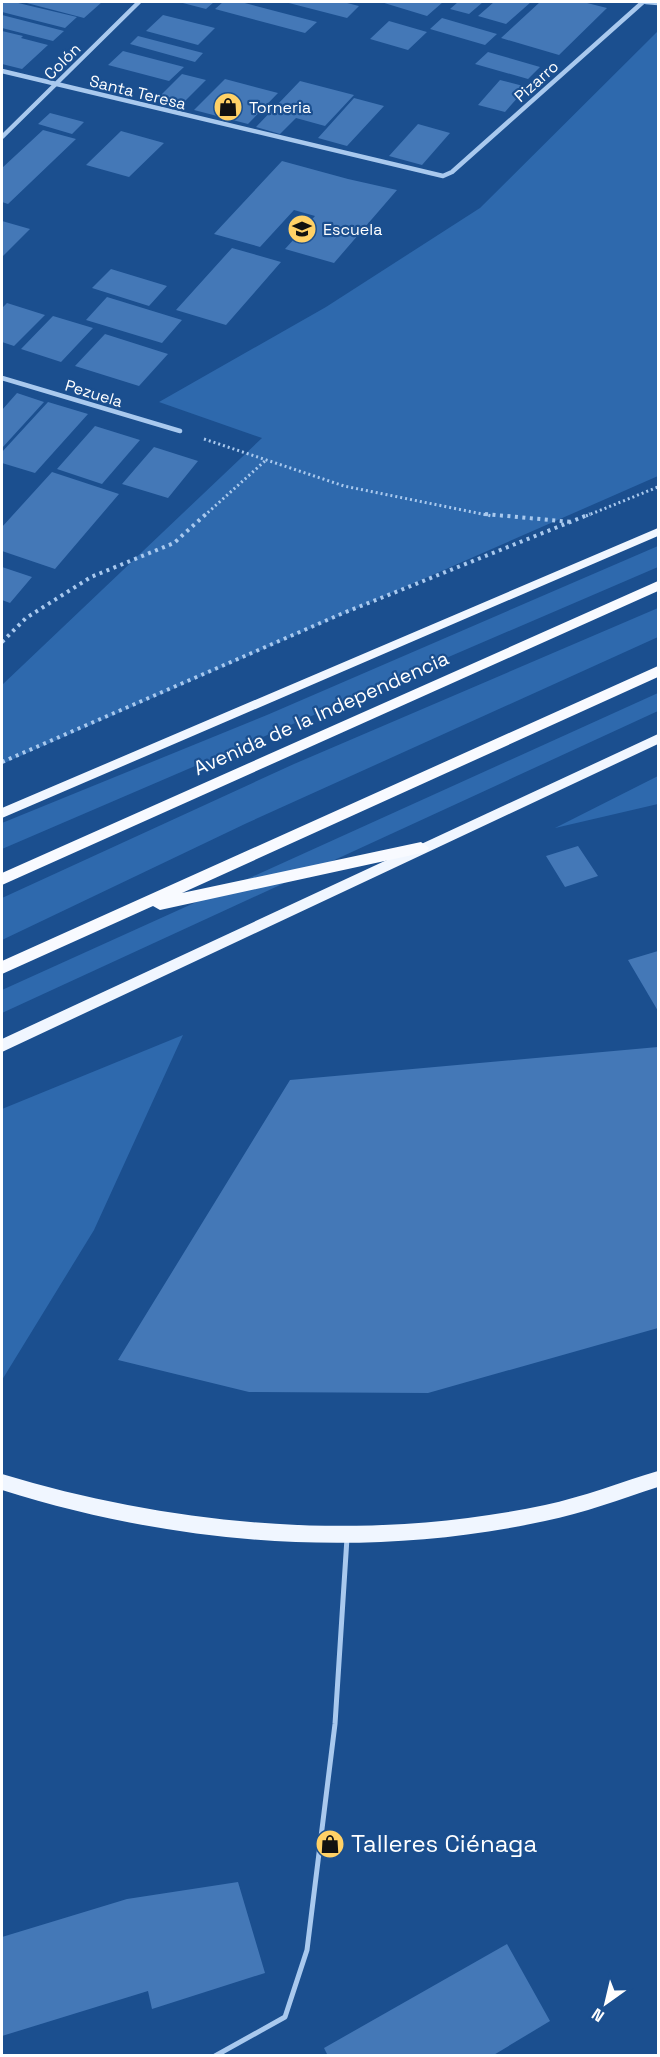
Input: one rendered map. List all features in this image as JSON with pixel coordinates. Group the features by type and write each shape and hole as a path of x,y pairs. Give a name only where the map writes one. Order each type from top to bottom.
{"highway":[{"name":"Avenida de la Independencia","path":"2,879 658,586"},
{"path":"2,968 658,671"},
{"path":"127,911 421,848"}],"main road":[{"path":"2,813 658,532"},
{"path":"2,1046 658,739"},
{"path":"2,1482 29,1492 141,1519 243,1530 347,1533 432,1530 545,1513 658,1479"}],"street":[{"name":"Colón","path":"2,137 139,2"},
{"path":"644,2 658,3"},
{"name":"Pizarro","path":"443,176 452,172 644,2"},
{"name":"Santa Teresa","path":"2,71 443,176"},
{"name":"Pezuela","path":"2,378 180,431"}],"lane":[{"path":"215,2055 285,2016 307,1950 335,1724 347,1533"}],"path":[{"path":"180,431 355,488 493,516 576,522"},
{"path":"2,642 26,618 91,577 174,543 266,460"},
{"path":"2,762 341,614 576,522 658,487"}],"shaded area":[{"path":"658,31 658,476 2,764 2,685 262,438 159,402 326,307 480,208"},
{"path":"658,546 658,567 2,849 2,823 267,715"},
{"path":"658,608 658,637 247,823 2,940 2,898 294,764"},
{"path":"658,693 658,711 2,1013 2,990"},
{"path":"658,776 658,804 555,828"},
{"path":"183,1035 94,1230 2,1380 2,1109"}],"building":[{"path":"2,2 14,2 77,17 65,28 2,12"},
{"path":"23,2 102,2 84,18"},
{"path":"179,2 214,2 206,9"},
{"path":"223,2 241,2 317,22 305,33 215,9"},
{"path":"285,2 343,2 359,6 347,18"},
{"path":"381,2 443,2 427,16"},
{"path":"458,2 483,2 469,14 450,9"},
{"path":"494,2 531,2 506,24 478,16"},
{"path":"540,2 583,2 607,8 559,55 501,38"},
{"path":"2,15 64,31 53,41 2,28"},
{"path":"163,15 215,28 198,45 146,31"},
{"path":"442,18 497,34 485,45 430,29"},
{"path":"389,21 427,32 408,50 370,39"},
{"path":"2,31 48,45 22,69 2,64"},
{"path":"138,36 203,53 195,62 130,44"},
{"path":"123,51 184,67 169,81 108,65"},
{"path":"488,52 540,67 528,79 475,64"},
{"path":"182,74 206,80 180,106 156,100"},
{"path":"225,79 278,93 248,124 194,110"},
{"path":"500,80 527,87 505,112 478,105"},
{"path":"300,81 354,95 325,126 296,118 280,134 256,127"},
{"path":"354,98 384,106 347,146 318,138"},
{"path":"50,113 84,122 72,134 38,124"},
{"path":"418,124 450,133 422,165 389,156"},
{"path":"43,130 76,139 8,204 2,202 2,168"},
{"path":"121,131 164,143 129,177 86,165"},
{"path":"282,161 397,190 334,263 285,249 315,216 294,210 260,247 214,234"},
{"path":"2,221 30,229 2,257"},
{"path":"232,248 281,262 226,325 176,310"},
{"path":"111,269 167,286 149,306 92,288"},
{"path":"107,297 182,320 162,343 86,320"},
{"path":"7,303 45,315 14,346 2,342 2,308"},
{"path":"53,316 93,328 61,362 21,349"},
{"path":"105,334 168,354 139,386 75,366"},
{"path":"17,393 44,402 2,448 2,410"},
{"path":"48,402 88,414 35,473 2,463 2,452"},
{"path":"95,426 140,440 102,484 57,469"},
{"path":"154,447 198,461 168,498 122,484"},
{"path":"52,472 119,494 55,569 2,551 2,527"},
{"path":"2,567 32,577 10,603 2,600"},
{"path":"578,846 598,876 565,887 546,856"},
{"path":"658,951 658,1011 628,960"},
{"path":"658,1047 658,1328 428,1393 249,1392 118,1360 290,1080"},
{"path":"238,1882 265,1973 152,2009 148,1991 2,2036 2,1937 127,1899"},
{"path":"507,1944 550,2021 492,2056 328,2056 324,2048"}],"place":[{"name":"Torneria","path":"228,107"},
{"name":"Escuela","path":"302,229"},
{"name":"Talleres Ciénaga","path":"330,1844"}]}
